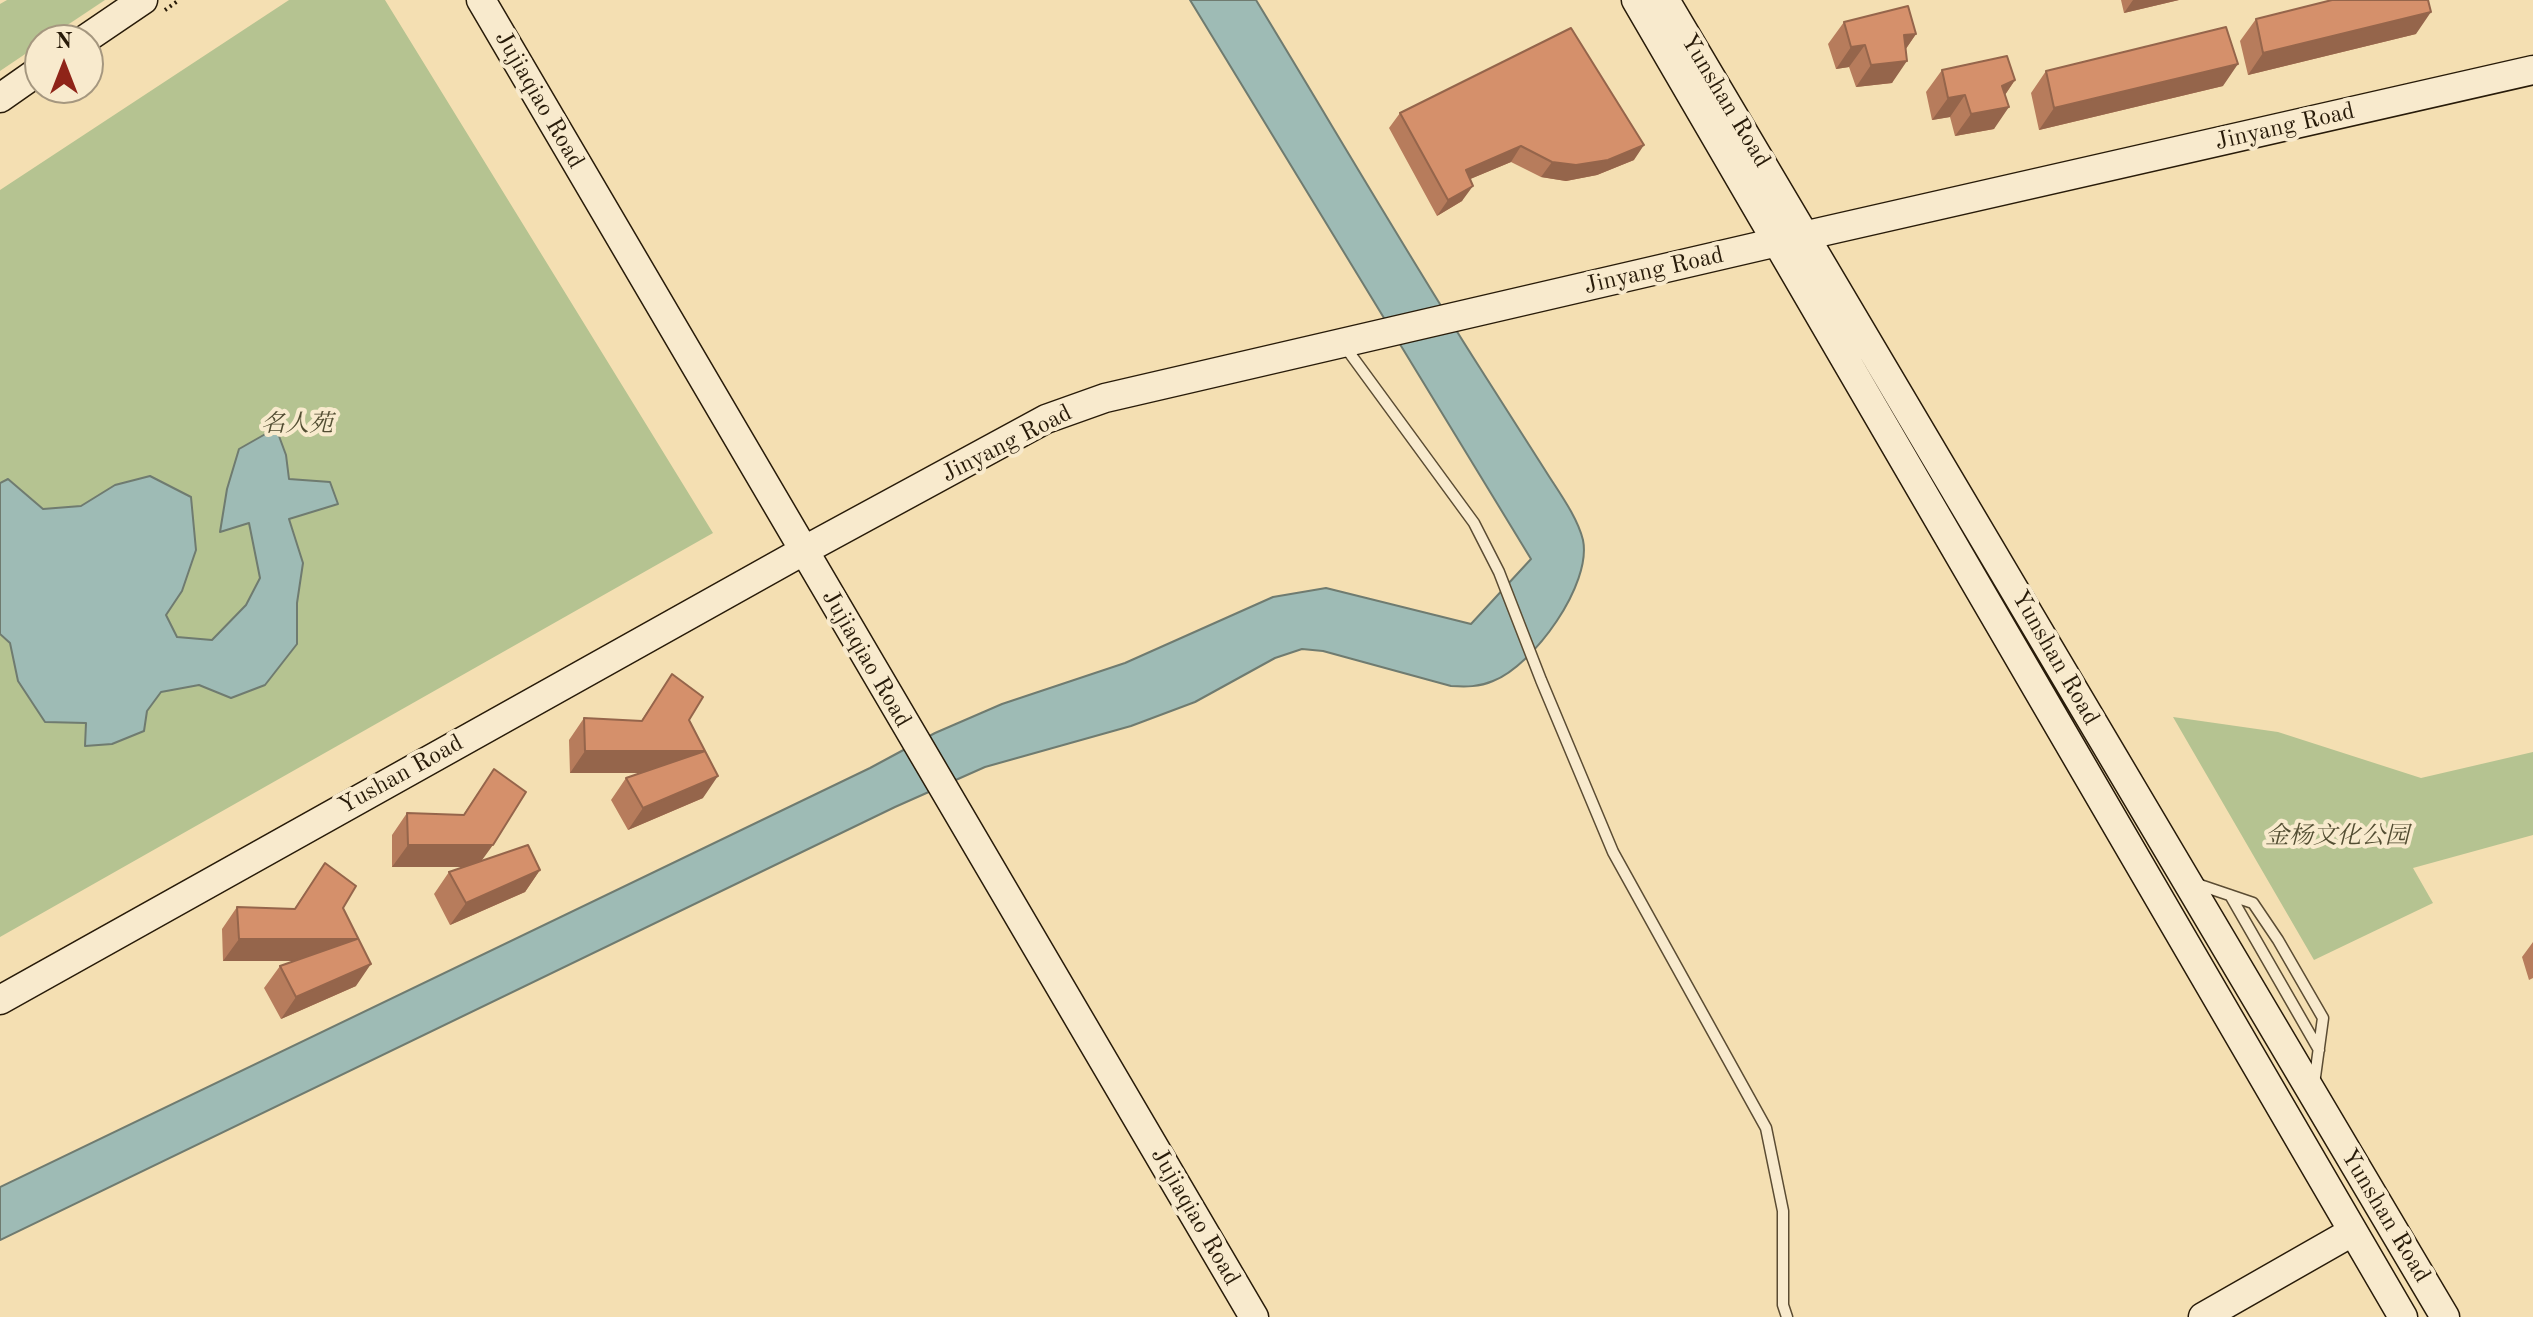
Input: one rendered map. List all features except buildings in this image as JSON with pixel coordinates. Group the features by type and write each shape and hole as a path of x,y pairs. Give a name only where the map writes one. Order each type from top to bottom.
{"street":[{"path":"104,26 143,0"},
{"name":"Jujiaqiao Road","path":"481,0 1254,1317"},
{"name":"Yunshan Road","path":"1636,0 1974,517 2445,1317"},
{"name":"Yunshan Road","path":"1665,0 1791,239 2403,1317"},
{"name":"Jinyang Road","path":"803,551 1046,419 1105,398 2533,70"},
{"path":"0,98 24,81"},
{"name":"Yushan Road","path":"0,1000 803,551"},
{"path":"2203,1317 2352,1232"}],"lane":[{"path":"1355,340 1474,523 1499,572 1613,852 1766,1128 1783,1211 1783,1305 1787,1317"},
{"path":"2185,880 2253,903 2278,940 2323,1018 2312,1094"},
{"path":"2229,895 2319,1050"}],"green space":[{"path":"7,0 105,0 69,24 24,24 24,55 0,71 0,4"},
{"name":"名人苑","path":"289,0 385,0 713,533 0,937 0,190"},
{"name":"金杨文化公园","path":"2173,717 2278,732 2421,778 2533,752 2533,835 2413,868 2433,903 2314,960"}],"water":[{"path":"1190,0 1256,0 1423,277 1572,513 1583,540 1578,578 1557,621 1526,658 1493,681 1451,686 1323,651 1302,649 1275,658 1195,702 1131,726 985,767 895,807 0,1240 0,1187 870,768 935,733 1002,704 1125,663 1273,597 1326,588 1471,624 1531,559"},
{"path":"276,428 286,455 289,479 330,482 338,504 289,519 303,563 297,603 297,644 265,685 231,698 199,685 161,692 147,711 144,731 112,744 85,746 86,723 45,722 18,681 10,643 0,634 0,483 8,479 43,509 81,506 115,485 150,476 191,497 196,550 182,591 166,615 177,637 212,640 246,605 260,578 249,523 220,532 227,489 239,449"}]}
